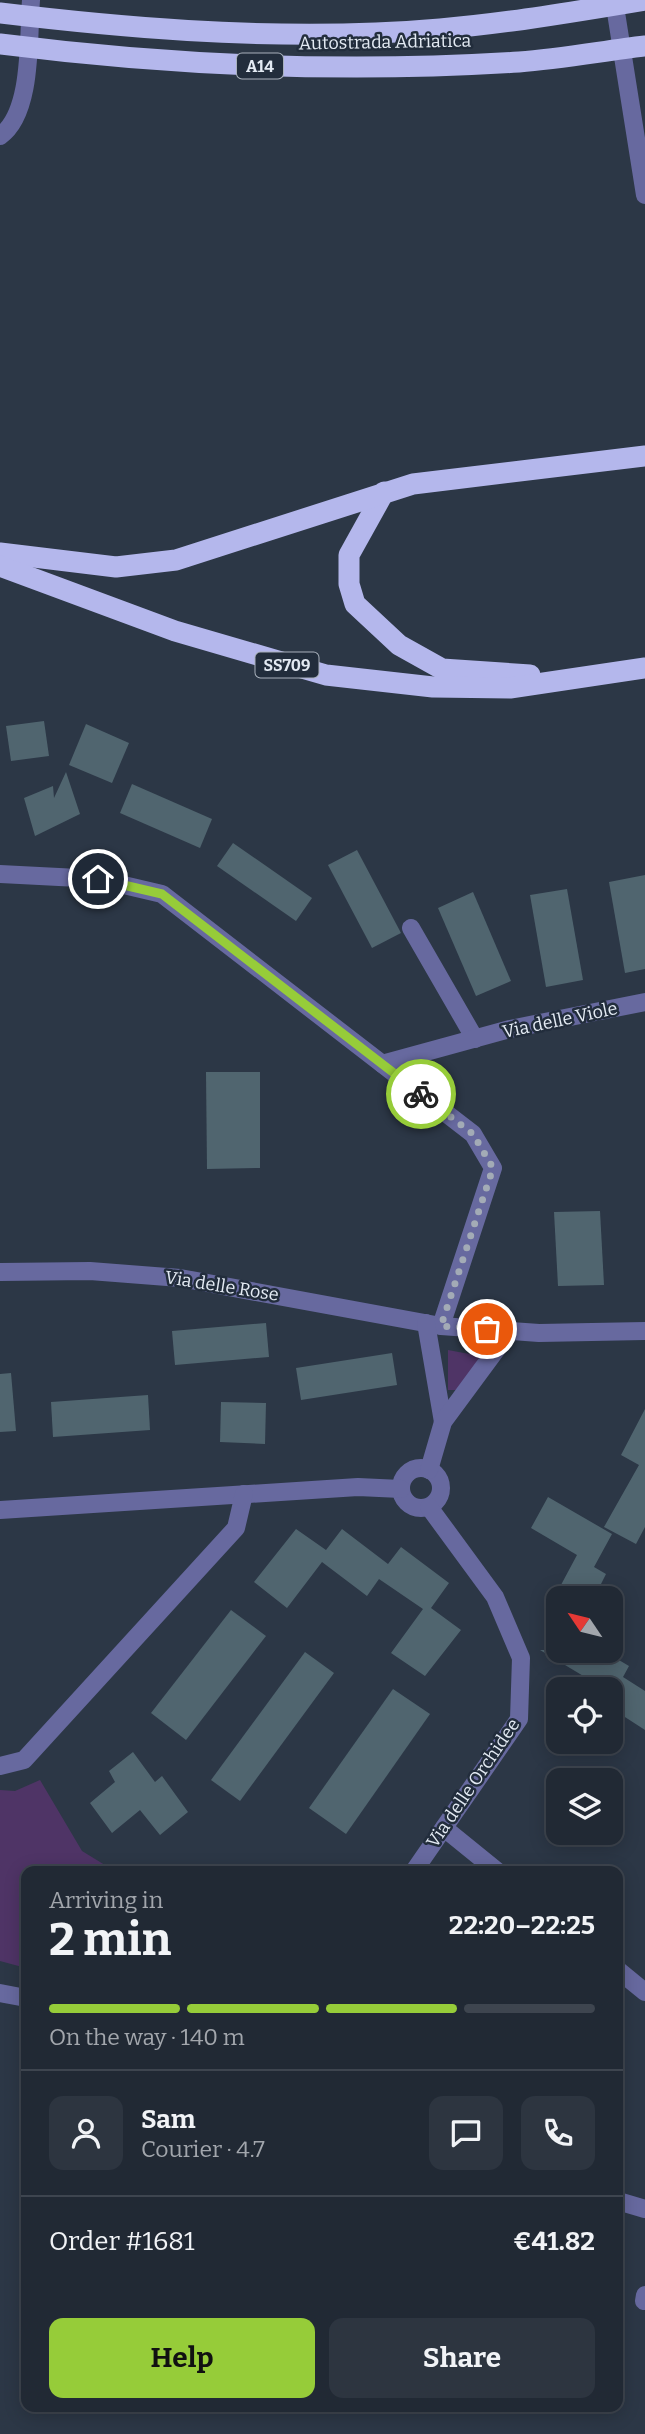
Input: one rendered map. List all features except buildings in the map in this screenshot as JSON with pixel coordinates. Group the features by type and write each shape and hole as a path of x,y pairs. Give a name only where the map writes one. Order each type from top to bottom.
{"highway":[{"name":"Autostrada Adriatica","path":"0,13 122,28 241,35 377,33 514,22 645,0"},
{"name":"Autostrada Adriatica","path":"0,44 127,60 253,66 520,62 645,46"},
{"path":"0,553 116,567 176,560 384,492 437,481 645,456"},
{"path":"384,492 349,555 349,584 355,604 390,636 442,669 589,678"},
{"name":"SS709","path":"0,566 175,631 326,675 458,687 510,688 645,668"}],"street":[{"path":"0,136 9,130 23,99 31,0"},
{"path":"614,0 645,195"},
{"path":"0,874 98,879 162,894 473,1134 493,1168 434,1325 443,1422"},
{"path":"411,928 475,1039"},
{"name":"Via delle Viole","path":"382,1064 475,1039 645,1002"},
{"name":"Via delle Rose","path":"0,1272 90,1271 180,1278 434,1325 510,1331 645,1331"},
{"path":"429,1470 443,1422 510,1331"},
{"path":"0,1510 384,1486 401,1489 410,1472 429,1470 439,1479 441,1492 429,1507"},
{"name":"Via delle Orchidee","path":"401,1489 410,1505 429,1507 495,1597 521,1658 519,1719 417,1866"},
{"path":"0,1766 24,1760 236,1528 244,1494"},
{"path":"444,1828 491,1866"},
{"path":"623,1973 645,1992"},
{"path":"1,1999 21,1998"},
{"path":"623,2202 645,2208"}],"shaded area":[{"path":"448,1350 480,1356 461,1390 448,1390"},
{"path":"40,1780 82,1851 106,1866 21,1866 21,1967 0,1961 0,1790 15,1791"}],"way so far":[{"path":"421,1094 473,1134 493,1168 441,1326 487,1329"}],"route":[{"path":"98,879 162,894 421,1094"}]}
